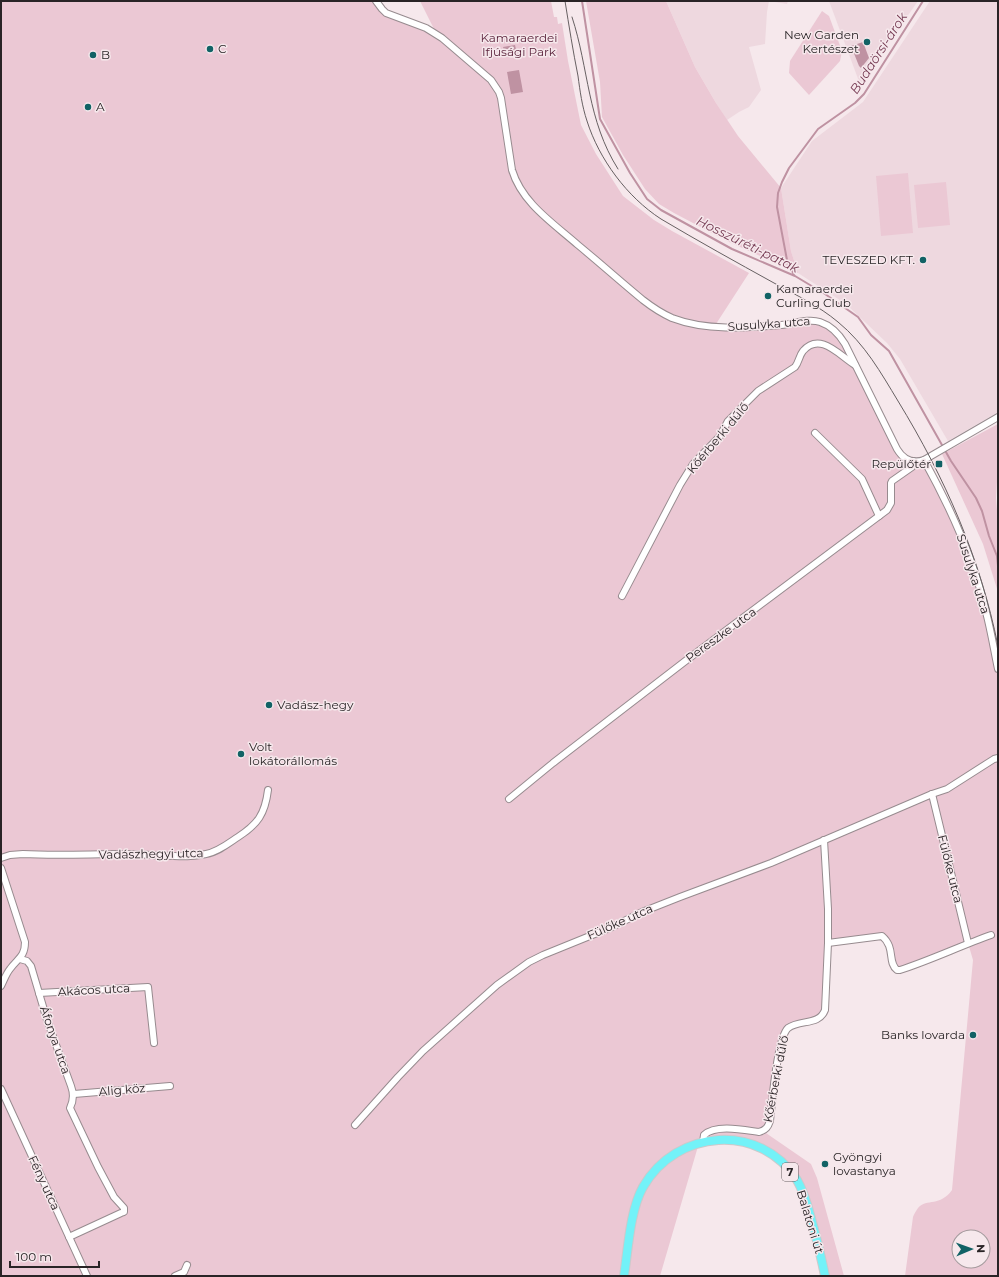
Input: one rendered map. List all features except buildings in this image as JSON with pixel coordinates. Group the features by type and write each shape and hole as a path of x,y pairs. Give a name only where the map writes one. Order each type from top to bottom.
{"main road":[{"name":"Balatoni út","path":"624,1276 634,1214 642,1189 656,1169 684,1148 703,1142 720,1140 754,1145 769,1153 787,1168 796,1180 806,1201 825,1276"}],"street":[{"name":"Susulyka utca","path":"376,1 386,13 426,28 442,38 491,80 501,98 515,181 524,195 541,213 643,300 658,311 671,317 682,321 733,328 782,325 808,321 820,322 828,326 840,336 897,449 904,457 913,461"},
{"name":"Kőérberki dűlő","path":"622,596 680,485 694,464 720,436 728,421 758,391 795,367 799,362 803,351 813,343 819,343 833,348 856,366"},
{"path":"913,461 918,462 924,460 998,417"},
{"path":"815,433 862,478 879,516"},
{"name":"Susulyka utca","path":"924,460 949,509 968,554 986,611 998,669"},
{"name":"Pereszke utca","path":"509,799 553,763 688,659 887,510 891,503 892,481 912,467 913,461"},
{"name":"Fülőke utca","path":"356,1125 423,1051 497,985 529,962 612,927 657,906 761,867 947,789 994,759 998,758"},
{"name":"Vadászhegyi utca","path":"1,858 10,855 23,854 207,854 226,845 254,826 263,812 268,790"},
{"name":"Fülőke utca","path":"932,794 968,943"},
{"name":"Kőérberki dűlő","path":"703,1142 704,1135 711,1131 729,1128 759,1132 767,1128 770,1121 779,1058 785,1031 794,1025 823,1016 825,1010 828,943 828,909 824,840"},
{"path":"1,868 25,942 24,952 20,959 10,969 1,986"},
{"path":"828,943 882,936 890,947 892,963 897,970 927,961 968,943 991,935"},
{"name":"Áfonya utca","path":"20,959 27,962 31,966 74,1094 73,1102 70,1108 114,1197 124,1208 124,1212 68,1237"},
{"name":"Akácos utca","path":"39,993 148,986 154,1043"},
{"name":"Alig köz","path":"74,1094 170,1086"},
{"name":"Fény utca","path":"1,1089 87,1276"},
{"path":"175,1276 184,1272 187,1265"}],"shaded area":[{"path":"666,1 769,1 765,44 749,47 761,90 749,107 727,120 695,67"},
{"path":"769,1 788,1 787,4"},
{"name":"New Garden Kertészet","path":"829,1 918,1 860,84"},
{"path":"930,1 998,1 998,412 948,441 900,359 887,343 846,304 798,273 791,251 781,188 812,141 863,102"},
{"path":"863,42 869,58 861,68 851,46"},
{"path":"515,45 517,54 505,56 503,47"},
{"path":"519,70 523,92 511,94 507,72"}],"green space":[{"name":"Kamaraerdei Ifjúsági Park","path":"1,1 375,1 380,9 434,29 420,1 551,1 554,17 557,17 558,24 562,23 581,125 596,154 623,196 654,220 672,231 749,273 716,324 733,325 790,322 822,324 841,340 904,457 924,460 968,554 998,669 998,1276 905,1276 914,1214 918,1208 925,1203 943,1199 952,1190 973,960 968,943 897,970 891,953 882,936 828,943 823,1016 785,1031 770,1121 763,1131 811,1164 817,1178 844,1276 828,1276 805,1186 796,1172 786,1161 775,1152 751,1141 738,1138 707,1137 705,1134 699,1143 660,1276 1,1276"},
{"path":"586,1 666,1 695,67 716,103 738,136 781,188 791,251 798,273 729,242 674,213 659,204 645,189 623,155 602,117 600,82"},
{"path":"822,11 829,16 842,51 840,61 809,95 789,73 790,61"},
{"path":"908,173 913,233 881,236 876,176"},
{"path":"946,182 950,225 918,228 914,185"},
{"path":"998,424 996,498 998,521 998,592 983,544 942,454"}],"waterway":[{"name":"Hosszúréti-patak","path":"582,1 600,119 630,173 647,199 661,210 732,249 795,276 825,294 858,317 871,335 889,351 951,461 976,498 982,511 989,536 997,556 998,566"},
{"name":"Budaörsi-árok","path":"794,275 787,260 777,207 778,193 782,182 789,168 818,129 855,103 864,94 923,1"}],"tram line":[{"path":"565,1 584,110 592,135 607,163 637,200 661,219 823,311 848,331 864,349 872,359 915,430 946,489 971,550 981,581 998,646"},
{"path":"572,17 578,36 594,113 608,151 618,169"}],"place":[{"name":"New Garden Kertészet","path":"867,42"},
{"name":"C","path":"210,49"},
{"name":"B","path":"93,55"},
{"name":"A","path":"88,107"},
{"name":"TEVESZED KFT.","path":"923,260"},
{"name":"Kamaraerdei Curling Club","path":"768,296"},
{"name":"Repülőtér","path":"939,464"},
{"name":"Vadász-hegy","path":"269,705"},
{"name":"Volt lokátorállomás","path":"241,754"},
{"name":"Banks lovarda","path":"973,1035"},
{"name":"Gyöngyi lovastanya","path":"825,1164"}]}
